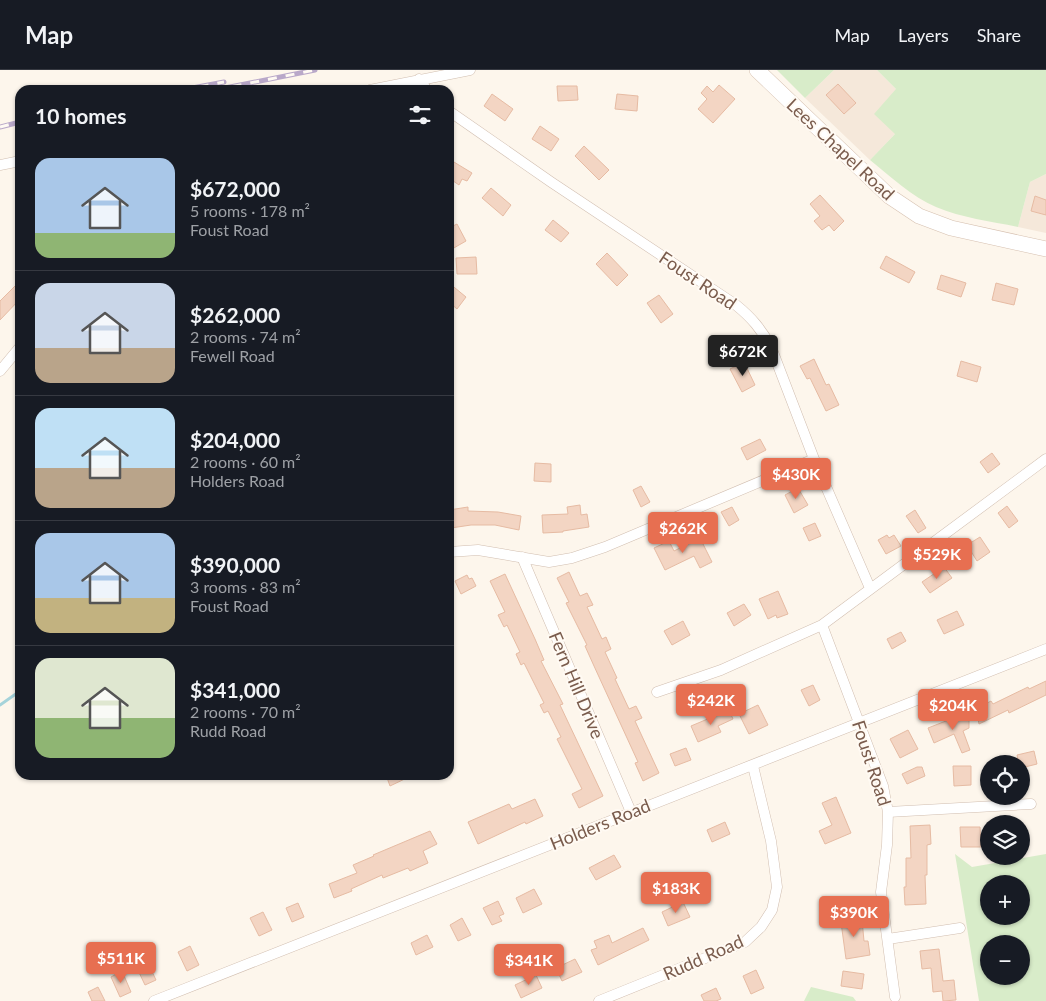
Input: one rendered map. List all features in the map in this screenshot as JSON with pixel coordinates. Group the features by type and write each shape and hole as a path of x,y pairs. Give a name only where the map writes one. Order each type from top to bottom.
{"main road":[{"name":"Lees Chapel Road","path":"757,70 882,190 919,216 951,228 1046,248"}],"street":[{"path":"395,85 470,70"},
{"path":"420,80 424,85"},
{"name":"Foust Road","path":"454,114 551,182 736,305 752,318 763,332 771,347 814,459 870,588"},
{"path":"0,165 15,162"},
{"path":"0,371 15,353"},
{"path":"454,552 478,550 549,562 580,555 614,543 814,459"},
{"path":"657,692 721,670 822,624 1046,459"},
{"name":"Fern Hill Drive","path":"522,557 631,812"},
{"name":"Foust Road","path":"822,624 883,786 888,812 887,845 881,892 895,997"},
{"name":"Holders Road","path":"154,1001 631,812 753,766 859,721 1046,649"},
{"name":"Rudd Road","path":"599,1001 745,942 761,927 772,910 777,887 770,841 753,766"},
{"path":"888,812 1031,804"},
{"path":"888,939 960,928"}],"shaded area":[{"path":"834,70 877,70 896,89 895,134 870,160 805,98"},
{"path":"1046,174 1046,233 1018,227 1030,182"}],"green space":[{"path":"777,70 834,70 805,98"},
{"path":"877,70 1046,70 1046,174 1030,182 1018,227 966,217 927,203 870,160 895,134 874,114 896,89"},
{"path":"955,854 972,867 983,865 1030,865 1030,857 1046,854 1046,1001 979,1001"},
{"path":"811,987 853,997 856,1001 804,1001"}],"building":[{"path":"838,84 856,103 844,114 826,95"},
{"path":"719,85 735,99 713,123 698,109 707,99 701,93 707,86 713,92"},
{"path":"557,86 577,86 578,100 558,101"},
{"path":"492,94 513,109 505,121 484,106"},
{"path":"617,94 638,96 637,111 615,109"},
{"path":"540,126 559,139 551,151 532,139"},
{"path":"584,146 609,170 599,180 575,156"},
{"path":"454,162 472,173 467,181 462,179 459,185 454,182"},
{"path":"491,188 511,205 503,216 482,198"},
{"path":"820,195 844,221 834,231 829,225 822,230 814,221 820,216 810,204"},
{"path":"1035,196 1046,200 1046,215 1031,211"},
{"path":"553,220 569,233 561,242 545,230"},
{"path":"457,224 466,241 454,248 454,226"},
{"path":"607,253 628,275 617,286 596,264"},
{"path":"886,256 915,272 909,283 880,268"},
{"path":"476,257 477,274 457,274 456,258"},
{"path":"941,275 966,283 961,297 937,289"},
{"path":"996,283 1018,289 1014,305 992,300"},
{"path":"15,286 15,304 0,320 0,301"},
{"path":"454,287 466,297 457,309 454,306"},
{"path":"659,295 673,314 661,323 647,303"},
{"path":"814,359 826,385 829,384 839,405 826,411 810,378 807,379 800,366"},
{"path":"961,361 981,367 977,382 957,376"},
{"path":"744,362 755,385 742,392 730,369"},
{"path":"760,439 766,450 747,460 741,448"},
{"path":"992,453 1000,464 988,473 980,462"},
{"path":"535,463 551,464 551,482 534,481"},
{"path":"641,486 650,502 641,507 633,490"},
{"path":"798,488 808,505 794,513 785,495"},
{"path":"580,505 581,515 587,514 589,527 563,532 543,533 542,515 568,514 567,507"},
{"path":"1007,506 1018,521 1009,528 998,513"},
{"path":"468,507 468,511 498,512 521,516 519,530 495,525 454,528 454,509"},
{"path":"732,507 739,520 729,526 721,512"},
{"path":"915,510 926,528 918,533 906,516"},
{"path":"815,523 821,536 809,541 803,528"},
{"path":"887,535 889,538 894,535 901,546 886,554 878,540"},
{"path":"980,537 990,552 977,561 967,545"},
{"path":"700,538 712,562 700,568 694,556 665,570 654,548 669,541 674,551"},
{"path":"944,567 952,578 930,593 922,582"},
{"path":"569,572 580,596 587,593 593,605 587,607 602,639 606,637 611,649 605,652 629,709 636,706 642,718 635,721 659,773 643,781 635,763 638,762 585,646 587,645 566,603 569,602 557,578"},
{"path":"505,574 544,660 541,661 563,704 560,705 603,796 579,808 572,794 582,789 557,739 561,737 548,711 544,713 540,705 544,703 524,663 521,665 516,654 520,652 507,625 504,627 498,615 505,612 490,581"},
{"path":"467,575 469,579 472,578 476,586 461,594 455,581"},
{"path":"778,591 788,614 777,618 776,615 768,619 759,599"},
{"path":"744,604 751,615 734,626 727,613"},
{"path":"957,611 964,625 944,634 937,620"},
{"path":"683,621 690,635 672,645 664,631"},
{"path":"901,632 906,641 892,649 887,639"},
{"path":"1046,681 1046,695 1009,713 1008,710 979,724 976,709 991,701 993,704 1028,687 1029,689"},
{"path":"813,685 820,700 809,706 801,690"},
{"path":"758,705 768,725 749,734 739,714"},
{"path":"729,710 733,719 718,726 721,732 698,742 691,726"},
{"path":"969,712 969,728 963,731 970,750 962,753 954,734 934,743 928,728"},
{"path":"908,730 918,749 900,758 890,739"},
{"path":"686,748 691,760 675,766 670,754"},
{"path":"1034,751 1037,764 1030,766 1030,755 1017,755"},
{"path":"953,766 971,766 971,785 954,786"},
{"path":"917,767 922,767 925,776 907,784 902,774"},
{"path":"388,780 403,780 390,786"},
{"path":"836,797 851,833 825,844 819,831 832,825 822,803"},
{"path":"535,799 543,816 526,824 525,822 478,844 468,822 509,804 512,809"},
{"path":"725,822 730,834 712,842 707,830"},
{"path":"930,825 931,844 927,845 927,875 925,875 926,904 905,905 906,858 911,858 910,826"},
{"path":"960,827 980,827 980,847 961,847"},
{"path":"430,831 437,844 423,851 428,863 410,871 408,868 383,878 382,875 334,898 329,884 357,873 353,865"},
{"path":"614,855 621,867 596,880 589,868"},
{"path":"534,889 542,904 523,913 516,898"},
{"path":"498,901 504,914 499,916 502,921 492,925 483,908"},
{"path":"683,902 690,917 668,926 662,912"},
{"path":"298,903 304,917 292,922 286,908"},
{"path":"263,912 272,930 259,936 250,918"},
{"path":"840,915 852,915 853,921 862,920 864,941 868,941 870,955 846,959"},
{"path":"462,918 471,935 458,941 450,925"},
{"path":"643,928 649,940 598,965 591,950 597,948 594,941 609,935 612,943"},
{"path":"427,935 433,947 416,955 411,943"},
{"path":"190,946 199,965 187,971 178,952"},
{"path":"939,949 943,981 954,980 956,1000 943,1001 942,991 933,992 931,968 922,969 920,951"},
{"path":"575,959 582,972 562,981 556,968"},
{"path":"147,961 156,980 145,985 136,966"},
{"path":"756,970 764,988 751,994 743,976"},
{"path":"122,971 131,992 120,997 111,977"},
{"path":"843,971 864,974 862,989 841,986"},
{"path":"536,975 542,988 521,998 515,985"},
{"path":"98,987 105,1001 92,1001 88,992"},
{"path":"716,988 721,999 704,1001 701,995"}],"waterway":[{"path":"0,705 15,694"}],"railway":[{"path":"240,85 315,70"},
{"path":"208,85 224,82"},
{"path":"0,127 15,123"}]}
